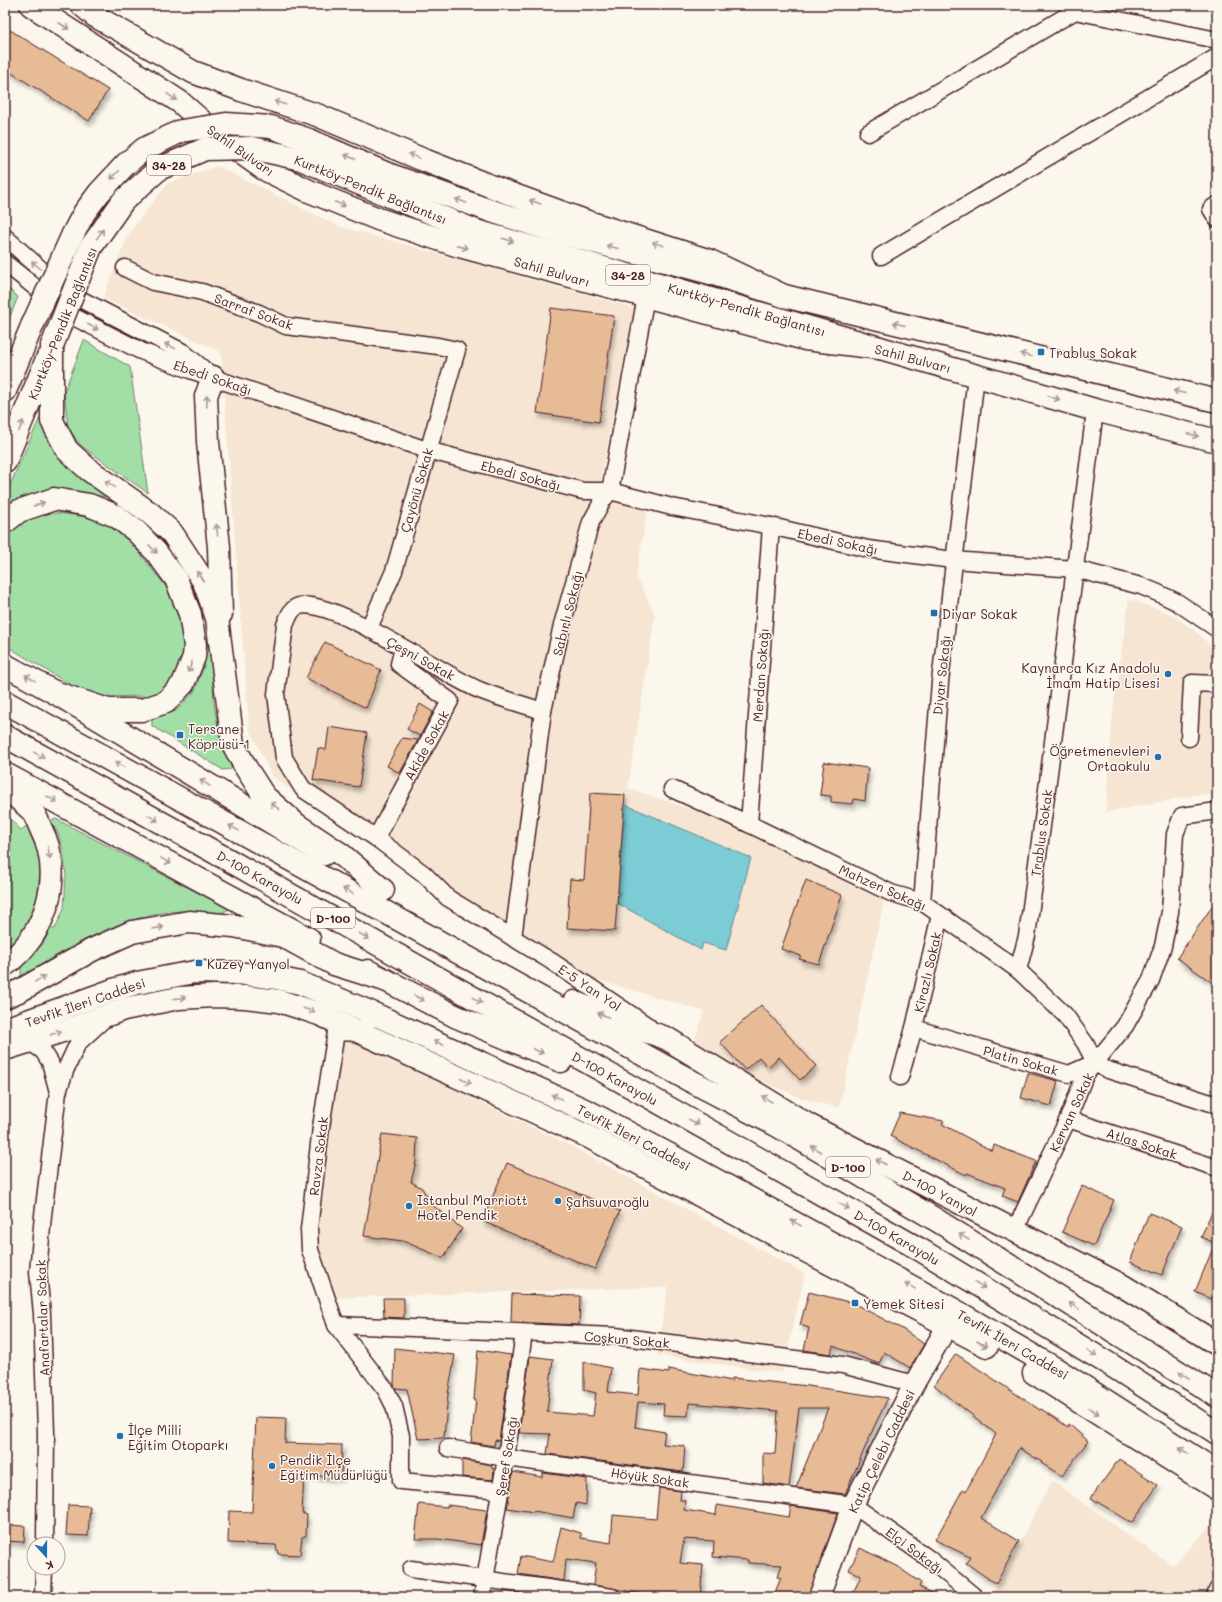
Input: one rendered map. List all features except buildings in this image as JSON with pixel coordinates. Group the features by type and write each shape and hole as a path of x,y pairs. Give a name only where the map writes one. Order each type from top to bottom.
{"main road":[{"name":"Sahil Bulvarı","path":"31,5 180,102 223,140 264,169 309,192 378,220 459,246 804,339 880,348 1095,410 1217,441"},
{"path":"76,5 89,11 192,72 317,115 421,159 503,191 588,222 710,261 784,296 1217,401"},
{"path":"309,192 294,177 287,163 284,133 289,124 303,118 317,115"},
{"name":"Kurtköy-Pendik Bağlantısı","path":"5,391 73,234 84,213 98,192 126,164 144,149 181,131 226,124 271,127 309,140 382,182 476,230 880,348"},
{"name":"Kurtköy-Pendik Bağlantısı","path":"5,462 91,247 123,201 159,169 205,150 252,148 301,159 488,210 557,232 707,272 784,296"},
{"path":"5,374 32,326"},
{"path":"52,346 52,421 67,450 89,470 150,513 172,534 204,582 217,618 233,744 264,796 297,825 342,855 383,890 468,957"},
{"path":"213,377 206,396 206,404 208,442 219,547 222,653"},
{"path":"5,522 19,511 54,499 89,505 116,516 136,531 156,552 176,579 190,614 195,645 194,657 183,684 166,702 142,710 108,710 54,692"},
{"path":"5,665 54,692 383,890"},
{"name":"D-100","path":"5,702 691,1081 778,1126 938,1221 1217,1396"},
{"name":"D-100 Karayolu","path":"5,736 225,858 919,1249 1114,1367 1217,1433"},
{"path":"5,774 385,980 455,1016 660,1103"},
{"path":"5,788 33,813 45,836 51,858 52,876 45,912 33,936 16,957 5,965"},
{"path":"5,997 21,990 92,950 132,932 189,922 234,926 283,936 334,964 385,980"},
{"name":"D-100 Yanyol","path":"468,957 628,1025 666,1038 808,1125 1123,1286 1217,1344"},
{"name":"Tevfik İleri Caddesi","path":"5,1029 137,983 195,972 256,974 300,983 372,1013 596,1116 952,1318 1041,1377 1217,1489"},
{"name":"Tevfik İleri Caddesi","path":"5,1049 124,1010 179,998 214,996 245,998 279,1002 319,1014 496,1094 615,1150 952,1318 1084,1386 1217,1472"},
{"path":"496,1094 506,1074"}],"street":[{"path":"868,133 1075,11 1217,40"},
{"path":"881,256 1217,57"},
{"path":"1217,205 1211,209 1217,219"},
{"path":"5,237 45,273 76,297 183,352 213,377"},
{"name":"Ebedi Sokağı","path":"5,263 61,308 76,318 141,351 190,370 427,450 583,491 610,491 672,508 771,526 868,549 953,560 1075,569 1141,586 1158,593 1177,602 1217,630"},
{"name":"Sarraf Sokak","path":"125,268 153,282 202,292 258,313 286,326 438,346 457,350"},
{"name":"Sabırlı Sokağı","path":"513,938 543,711 562,625 591,522 603,500 610,491 646,296"},
{"name":"Çayönü Sokak","path":"369,628 394,571 427,450 457,350"},
{"name":"Diyar Sokağı","path":"922,902 940,682 953,560 976,376"},
{"name":"Trablus Sokak","path":"1018,970 1026,936 1046,797 1095,410"},
{"name":"Merdan Sokağı","path":"749,824 771,526"},
{"name":"Çeşni Sokak","path":"300,606 326,610 369,628 477,689 543,711"},
{"name":"E-5 Yan Yol","path":"300,606 295,608 289,614 285,625 276,694 284,758 303,789 376,838 424,874 448,898 551,961 666,1038"},
{"name":"Akide Sokak","path":"376,838 450,701 399,664 403,648"},
{"path":"1189,738 1192,683 1217,684"},
{"name":"Mahzen Sokağı","path":"672,789 749,824 891,893 922,902 1018,970 1065,1015 1085,1043 1095,1062"},
{"name":"Kervan Sokak","path":"1015,1230 1068,1119 1085,1075 1125,1026 1151,980 1163,946 1170,912 1175,834 1182,816 1217,811"},
{"name":"Kirazlı Sokak","path":"900,1077 914,1028 940,915"},
{"path":"58,1092 65,1071 78,1043 102,1021 124,1010"},
{"path":"362,1033 372,1013"},
{"name":"Platin Sokak","path":"914,1028 1068,1074 1095,1062"},
{"name":"Ravza Sokak","path":"336,1325 310,1250 309,1229 321,1127 336,1032 362,1033"},
{"path":"30,1042 43,1050 50,1062 58,1092"},
{"path":"1095,1062 1105,1069 1217,1105"},
{"name":"Anafartalar Sokak","path":"45,1536 46,1433 42,1314 38,1272 43,1215 58,1092"},
{"name":"Atlas Sokak","path":"1068,1119 1217,1168"},
{"name":"Katip Çelebi Caddesi","path":"819,1597 853,1505 914,1384 952,1318"},
{"path":"336,1325 386,1390 394,1406 401,1436 401,1481 500,1490"},
{"name":"Coşkun Sokak","path":"336,1325 615,1336 672,1342 843,1365 914,1384"},
{"name":"Şeref Sokağı","path":"482,1597 506,1458 524,1333"},
{"name":"Höyük Sokak","path":"448,1448 506,1458 853,1505"},
{"name":"Elçi Sokağı","path":"853,1505 928,1558 966,1594"},
{"path":"411,1569 612,1597"},
{"path":"43,1597 44,1576"},
{"path":"1215,1597 1217,1590"}],"shaded area":[{"path":"217,166 338,226 634,308 598,494 648,505 636,576 655,615 628,788 739,826 884,901 839,1108 801,1098 741,1072 695,1041 704,1011 541,964 272,776 249,727 221,352 103,298 128,235 168,183"},
{"path":"1129,599 1168,613 1193,629 1205,640 1217,656 1217,795 1201,794 1106,812 1113,711"},
{"path":"336,1032 575,1148 805,1274 782,1373 657,1355 668,1287 322,1298 303,1244"},
{"path":"1052,1481 1173,1566 1217,1518 1217,1597 991,1597"}],"green space":[{"path":"5,286 18,297 5,329"},
{"path":"84,340 130,367 148,493 80,445 68,427 64,392"},
{"path":"42,413 72,468 107,497 61,490 5,509 5,496"},
{"path":"43,513 82,516 101,522 110,527 123,536 133,546 167,588 176,608 182,630 182,663 175,677 156,694 146,699 143,696 106,697 77,689 5,645 5,534 19,523"},
{"path":"210,626 214,704 220,737 232,769 223,770 152,726 152,717 176,711 194,692 204,666"},
{"path":"5,814 21,830 27,826 41,860 37,905 26,935 5,953"},
{"path":"56,819 229,909 218,915 194,911 169,912 146,916 124,923 60,953 21,977 21,967 43,944 51,928 55,929 64,908 66,876 63,850 57,831 50,821"}],"water":[{"path":"624,804 751,858 726,950 703,943 701,950 617,903"}],"place":[{"name":"Trablus Sokak","path":"1041,352"},
{"name":"Diyar Sokak","path":"934,613"},
{"name":"Kaynarca Kız Anadolu İmam Hatip Lisesi","path":"1168,674"},
{"name":"Tersane Köprüsü-1","path":"180,735"},
{"name":"Öğretmenevleri Ortaokulu","path":"1158,757"},
{"name":"Kuzey Yanyol","path":"199,963"},
{"name":"Şahsuvaroğlu","path":"558,1201"},
{"name":"Istanbul Marriott Hotel Pendik","path":"409,1206"},
{"name":"Yemek Sitesi","path":"855,1303"},
{"name":"İlçe Milli Eğitim Otoparkı","path":"120,1436"},
{"name":"Pendik İlçe Eğitim Müdürlüğü","path":"272,1466"}]}
